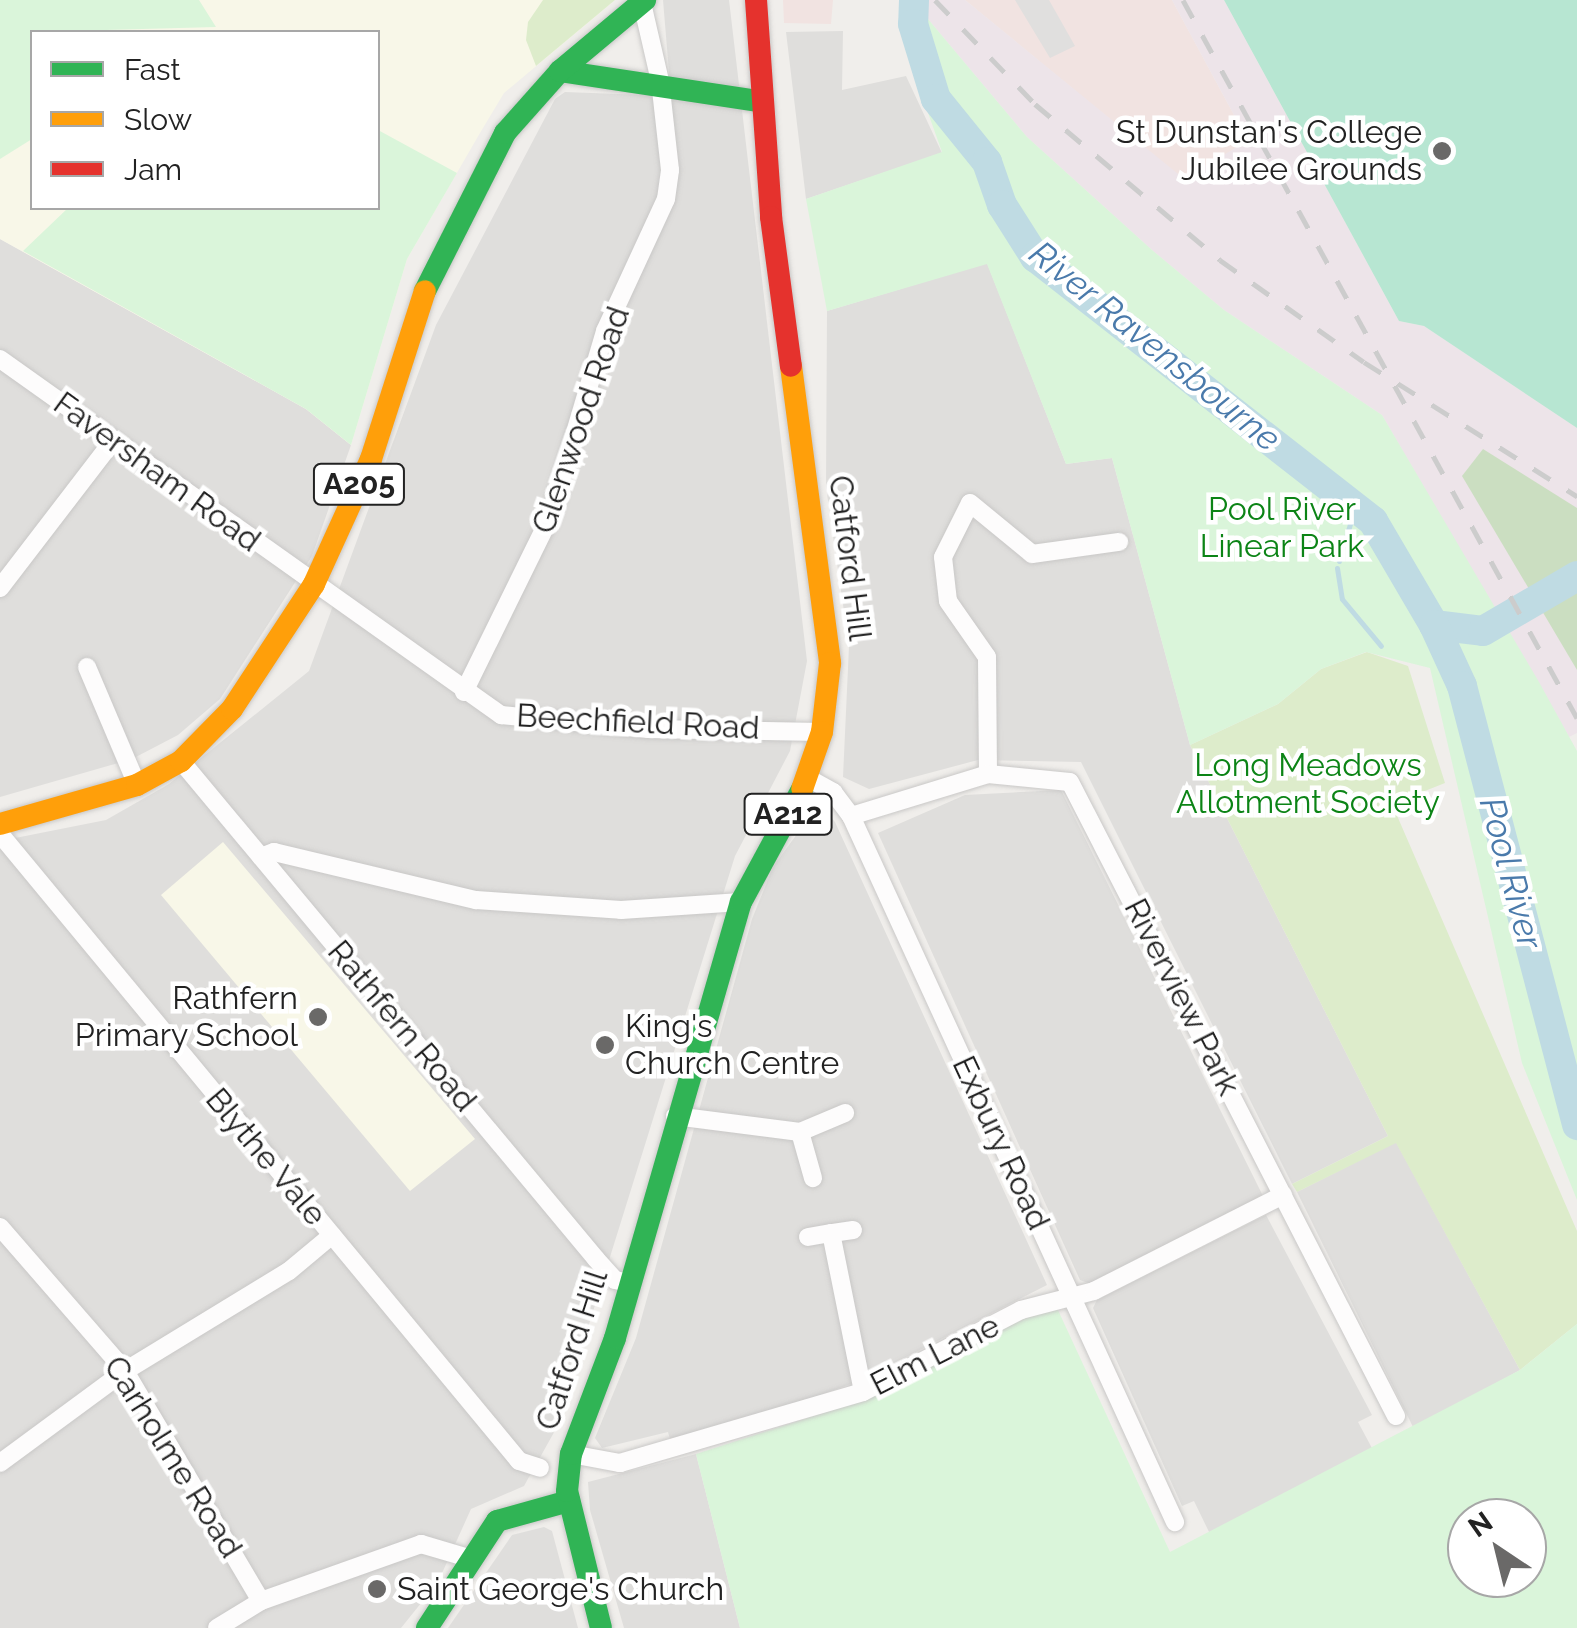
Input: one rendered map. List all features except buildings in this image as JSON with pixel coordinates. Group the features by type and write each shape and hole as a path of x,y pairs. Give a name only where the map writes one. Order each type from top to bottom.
{"main road":[{"name":"Catford Hill","path":"569,1501 571,1454 629,1284 675,1116 741,902 808,778 822,732 828,608 758,100 756,0"},
{"name":"A205","path":"0,824 137,785 181,760 232,709 314,584 371,458 410,326 449,232 505,133 560,71 643,1"},
{"path":"560,71 660,81 758,100"},
{"path":"427,1628 468,1558 506,1515 569,1501"},
{"name":"A212","path":"569,1501 600,1628"}],"street":[{"name":"Glenwood Road","path":"464,692 531,562 606,331 654,236 670,170 660,81 643,1"},
{"name":"Faversham Road","path":"0,359 314,584"},
{"path":"0,588 113,441"},
{"path":"988,774 987,657 955,617 942,557 970,503 1032,554 1118,542"},
{"name":"Beechfield Road","path":"314,584 501,715 535,720 822,732"},
{"path":"86,667 137,785"},
{"name":"Rathfern Road","path":"181,760 596,1259 615,1280 629,1284"},
{"name":"Riverview Park","path":"851,816 988,774 1060,776 1076,788 1396,1416"},
{"name":"Exbury Road","path":"808,778 833,792 851,816 1176,1522"},
{"name":"Blythe Vale","path":"0,834 520,1461 540,1468"},
{"path":"261,857 274,852 476,900 621,910 709,908 741,902"},
{"path":"675,1116 800,1132 845,1112"},
{"path":"800,1132 813,1178"},
{"name":"Elm Lane","path":"571,1454 620,1463 863,1392 1021,1310 1094,1291 1282,1195"},
{"name":"Carholme Road","path":"0,1227 125,1371 261,1601"},
{"path":"808,1238 853,1230"},
{"path":"832,1233 863,1392"},
{"path":"0,1463 125,1371 290,1272 332,1235"},
{"path":"217,1628 261,1601 421,1544 434,1542 468,1558"}],"shaded area":[{"path":"0,0 615,0 504,93 480,133 407,259 351,445 306,409 0,239"},
{"path":"663,0 729,0 807,661 790,751 735,856 557,1427 524,1486 471,1509 438,1582 401,1628 0,1628 0,841 106,820 169,784 309,671 436,325 555,99 565,92 671,96"},
{"path":"783,0 833,0 831,24 784,23"},
{"path":"912,0 965,0 1183,178 1248,141 1172,0 1224,0 1399,321 1424,326 1577,428 1577,733 1569,737 1382,415 1224,310 1152,250 1027,137"},
{"path":"965,0 1172,0 1248,141 1183,179"},
{"path":"1015,0 1049,0 1075,46 1050,58"},
{"path":"843,31 842,90 906,76 942,153 806,199 786,32"},
{"path":"0,239 306,409 351,445 312,556 220,699 178,735 132,759 0,797"},
{"path":"987,263 1066,464 1112,458 1190,745 1388,1136 1292,1184 1081,762 978,760 869,789 843,777 849,646 826,487 827,311"},
{"path":"1061,790 1264,1198 1091,1284 1080,1280 878,833 965,795"},
{"path":"823,808 835,822 1047,1285 861,1380 775,1412 671,1442 668,1432 602,1448 595,1438 636,1338 752,919 773,867 813,812"},
{"name":"Rathfern Primary School","path":"223,842 475,1139 410,1191 161,895"},
{"path":"1396,1142 1520,1370 1414,1429 1297,1192"},
{"path":"1266,1215 1372,1415 1358,1422 1373,1450 1210,1534 1194,1501 1182,1506 1093,1308 1097,1300"},
{"path":"696,1454 740,1628 624,1628 590,1510 588,1482"},
{"path":"544,1527 552,1531 578,1628 448,1628 512,1535"}],"green space":[{"path":"0,0 199,0 216,27 30,30 30,140 0,159"},
{"path":"543,0 615,0 536,66 526,40 528,22"},
{"name":"Pool River Linear Park","path":"901,0 912,0 1027,137 1152,250 1224,310 1382,415 1539,682 1577,751 1577,1200 1522,1063 1430,668 1366,652 1321,669 1278,704 1190,745 1112,458 1066,464 987,264 827,311 806,199 942,152 912,68"},
{"name":"St Dunstan's College Jubilee Grounds","path":"1224,0 1577,0 1577,428 1424,326 1399,321"},
{"path":"380,131 457,173 407,259 351,445 306,409 23,251 66,210 380,210"},
{"path":"1483,449 1577,508 1577,670 1462,476"},
{"name":"Long Meadows Allotment Society","path":"1367,652 1408,666 1445,783 1392,804 1577,1231 1577,1324 1520,1370 1396,1143 1297,1192 1292,1184 1388,1136 1190,745 1278,704 1321,669"},
{"path":"1057,1308 1170,1552 1520,1370 1577,1324 1577,1628 740,1628 696,1454 857,1402 1018,1321"}],"waterway":[{"name":"River Ravensbourne","path":"914,0 913,24 936,99 987,162 1002,205 1035,257 1373,521 1434,625 1483,631 1577,576"},
{"path":"1339,561 1355,507"},
{"path":"1337,568 1342,599 1381,646"},
{"name":"Pool River","path":"1434,625 1462,686 1577,1125"}],"railway":[{"path":"935,0 1035,104 1220,260 1364,362 1577,496"},
{"path":"1183,0 1577,718"}],"traffic: fast":[{"path":"425,291 505,133 560,71 645,0"},
{"path":"560,71 758,101"},
{"path":"601,1628 567,1491 571,1454 615,1338 741,902 802,789"},
{"path":"427,1628 497,1521 569,1501"}],"traffic: slow":[{"path":"0,824 137,785 181,761 232,709 314,584 371,459 425,291"},
{"path":"791,366 830,663 822,732 802,789"}],"traffic: jam":[{"path":"756,0 771,217 791,366"}],"place":[{"name":"St Dunstan's College Jubilee Grounds","path":"1442,151"},
{"name":"Rathfern Primary School","path":"318,1017"},
{"name":"King's Church Centre","path":"605,1045"},
{"name":"Saint George's Church","path":"377,1589"}]}
